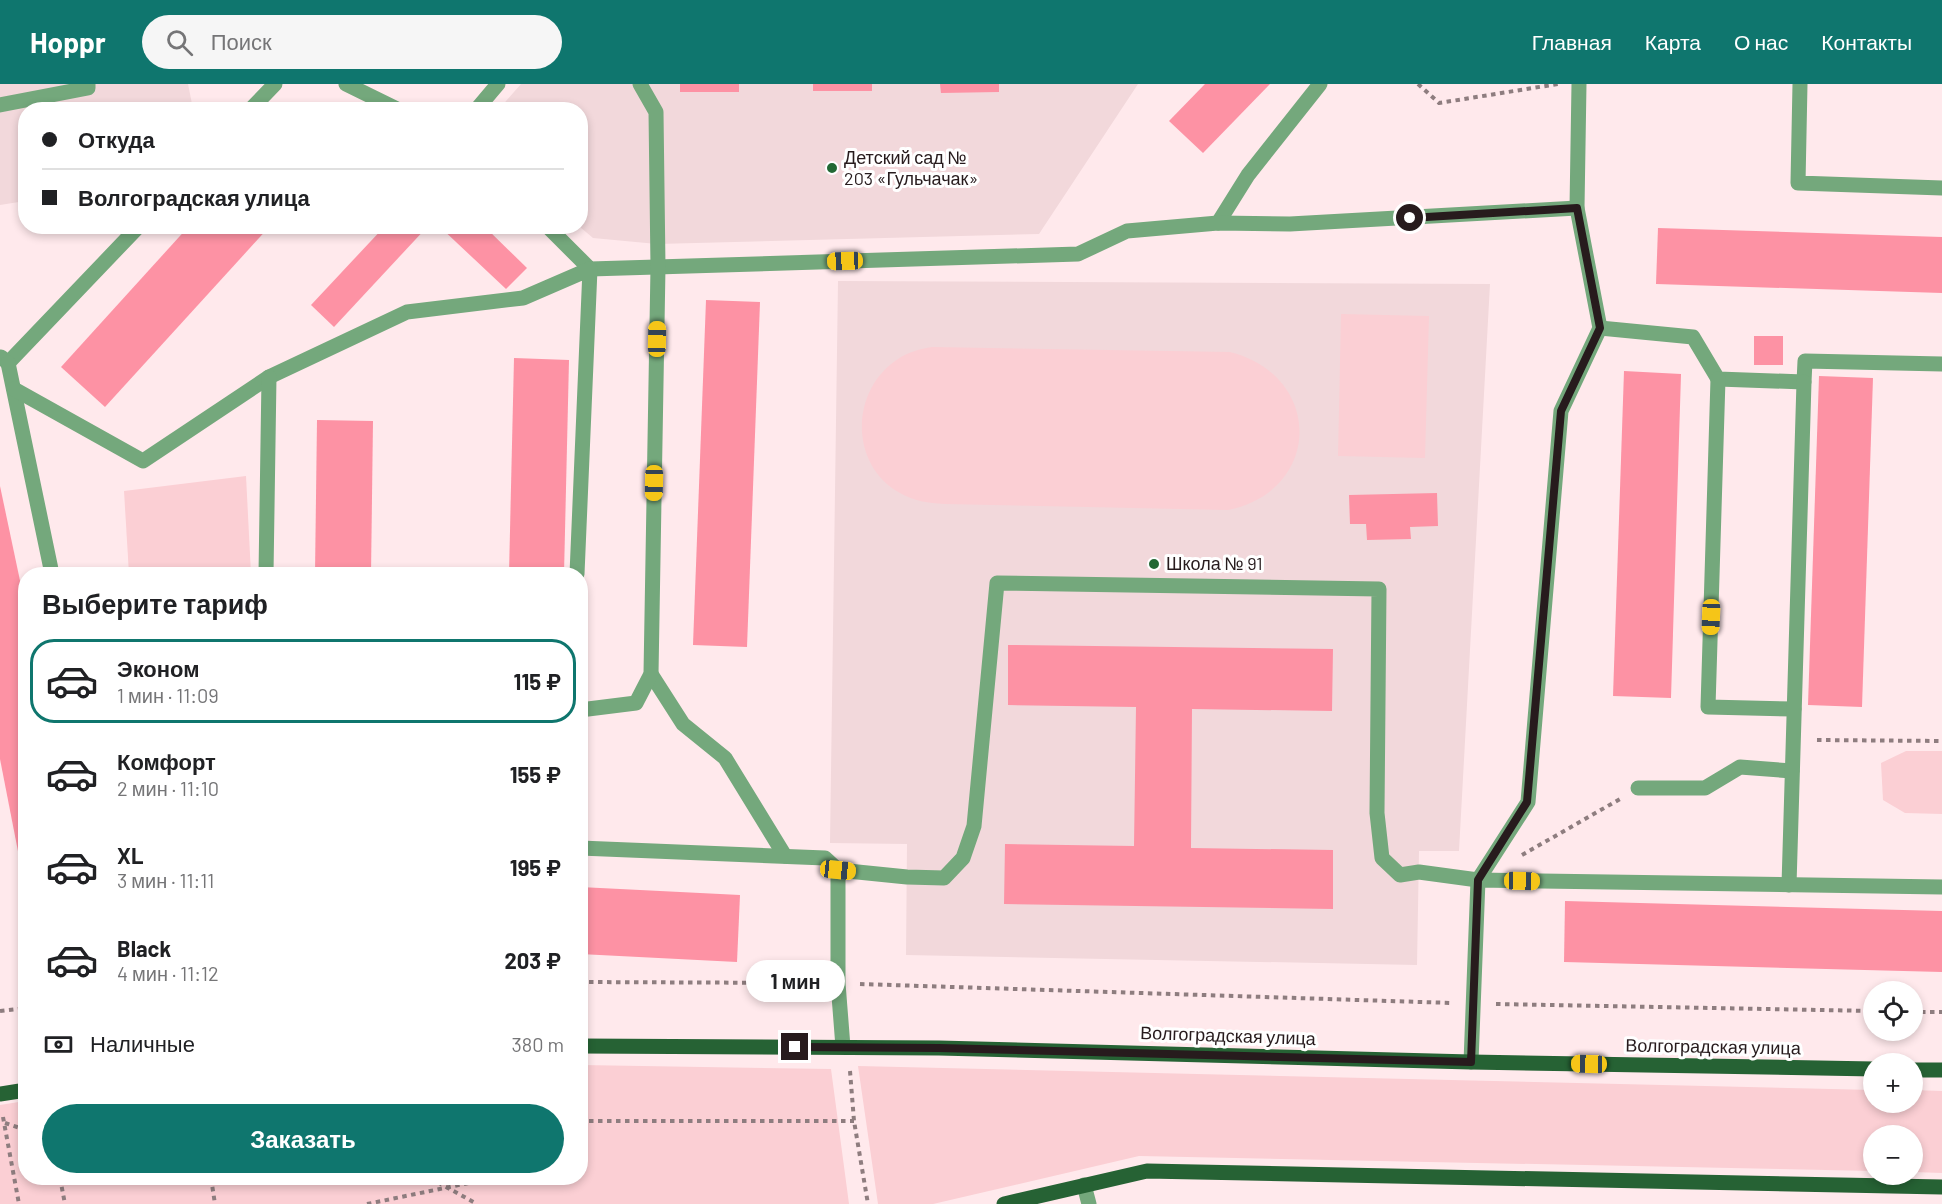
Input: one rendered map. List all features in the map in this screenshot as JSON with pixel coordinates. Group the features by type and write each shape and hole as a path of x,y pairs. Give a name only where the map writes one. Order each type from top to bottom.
{"main road":[{"name":"Волгоградская улица","path":"588,1046 845,1047 1863,1069"},
{"path":"1923,1070 1942,1070"},
{"path":"0,1094 18,1091"},
{"path":"1004,1204 1147,1171 1942,1187"}],"lane":[{"path":"0,105 88,88 88,84"},
{"path":"258,102 275,84"},
{"path":"346,84 383,102"},
{"path":"483,102 498,84"},
{"path":"588,709 636,703 651,674 658,267 656,112 640,84"},
{"path":"1218,223 1248,175 1320,84"},
{"path":"1471,1062 1478,880 1527,802 1561,411 1600,328 1577,208 1579,84"},
{"path":"1800,84 1798,183 1942,188"},
{"path":"14,389 143,461 269,377 407,312 523,298 590,268 1078,254 1127,231 1218,223 1290,224 1577,208"},
{"path":"51,567 14,389 4,360 131,234"},
{"path":"555,234 590,268 577,567"},
{"path":"1600,328 1693,337 1718,379 1708,707 1794,709"},
{"path":"1789,885 1805,361 1942,364"},
{"path":"266,567 269,377"},
{"path":"1718,379 1804,382"},
{"path":"588,848 825,858 838,870 944,878 963,858 974,826 997,583 1379,589 1377,813 1382,858 1400,875 1419,872 1478,880 1942,887"},
{"path":"651,674 683,724 725,758 785,856"},
{"path":"1638,788 1705,788 1740,767 1792,771"},
{"path":"838,870 838,983 845,1047"},
{"path":"1084,1185 1089,1204"}],"path":[{"path":"1418,84 1439,104 1558,84"},
{"path":"1793,739 1942,741"},
{"path":"1518,857 1638,788"},
{"path":"588,982 838,983 1473,1003 1863,1011"},
{"path":"0,1011 18,1009"},
{"path":"1923,1012 1942,1012"},
{"path":"845,1047 854,1121 868,1204"},
{"path":"2,1113 19,1204"},
{"path":"588,1121 854,1121"},
{"path":"4,1122 18,1127"},
{"path":"61,1185 65,1204"},
{"path":"212,1185 215,1204"},
{"path":"443,1185 477,1204"},
{"path":"367,1204 457,1185"}],"shaded area":[{"path":"0,84 188,84 192,102 18,102 18,202 0,205"},
{"name":"Детский сад № 203 «Гульчачак»","path":"521,84 1138,84 1039,234 657,244 593,238 588,234 588,102 505,102"},
{"name":"Школа № 91","path":"838,281 1490,284 1459,851 1419,851 1417,965 906,955 907,844 830,843"},
{"path":"1341,314 1429,316 1425,458 1338,456"},
{"path":"932,347 1230,352 1261,365 1283,384 1295,408 1300,433 1295,458 1281,481 1259,499 1228,510 944,504 916,500 900,493 883,480 871,465 864,446 862,427 864,408 871,389 882,373 906,354"},
{"path":"246,476 251,567 129,567 124,491"},
{"path":"1906,751 1942,751 1942,814 1905,813 1883,800 1881,763"},
{"path":"588,1065 831,1069 849,1204 0,1204 0,1105 18,1102 18,1185 588,1185"},
{"path":"858,1066 1863,1090 1863,1113 1923,1113 1923,1090 1942,1091 1942,1173 1923,1172 1923,1125 1863,1125 1863,1171 1139,1156 933,1204 878,1204"}],"building":[{"path":"680,84 739,84 739,92 680,92"},
{"path":"813,84 872,84 872,91 813,91"},
{"path":"940,84 999,84 999,92 941,93"},
{"path":"1205,84 1270,84 1203,153 1169,121"},
{"path":"1658,228 1942,237 1942,293 1656,284"},
{"path":"182,234 263,234 105,407 61,367"},
{"path":"378,234 421,234 334,327 311,305"},
{"path":"448,234 492,234 527,268 506,289"},
{"path":"706,300 760,302 747,647 693,645"},
{"path":"1754,336 1783,336 1783,365 1754,365"},
{"path":"514,358 569,360 564,567 509,567"},
{"path":"1624,371 1681,374 1671,698 1613,696"},
{"path":"1819,376 1873,378 1862,707 1808,705"},
{"path":"317,420 373,421 371,567 315,567"},
{"path":"0,486 18,571 18,851 0,759"},
{"path":"1437,493 1438,526 1410,527 1411,539 1367,540 1366,524 1350,524 1349,495"},
{"path":"1008,645 1333,649 1332,711 1192,709 1191,848 1333,850 1333,909 1004,904 1005,844 1134,846 1136,707 1008,705"},
{"path":"588,887 740,895 737,962 588,954"},
{"path":"1565,901 1942,911 1942,972 1564,962"}],"place":[{"name":"Детский сад № 203 «Гульчачак»","path":"832,168"},
{"name":"Школа № 91","path":"1154,564"}],"route":[{"path":"795,1047 939,1048 1471,1062 1478,880 1527,802 1561,411 1600,328 1577,208 1410,218"}]}
